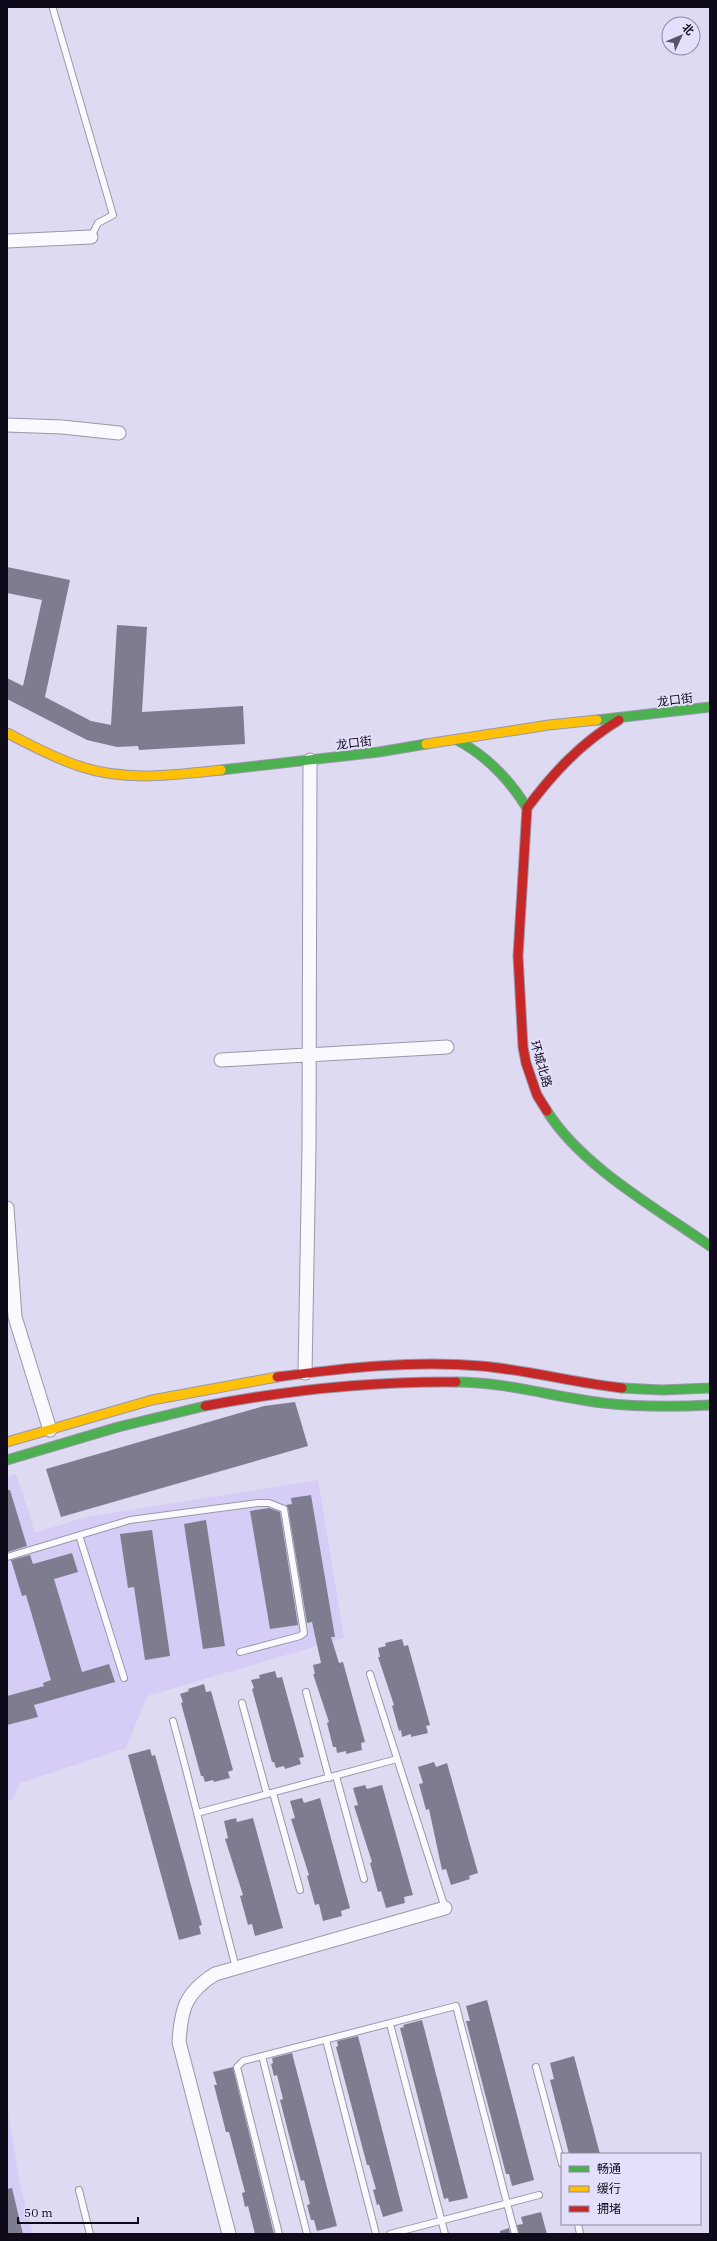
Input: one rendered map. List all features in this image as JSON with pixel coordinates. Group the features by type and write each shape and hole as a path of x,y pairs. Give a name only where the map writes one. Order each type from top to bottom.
{"main road":[{"name":"龙口街","path":"7,733 59,759 95,770 125,776 168,776 310,760 457,740 549,725 623,718 710,707"},
{"path":"457,740 474,749 497,769 518,794 527,808 551,775 573,753 591,737 623,718"},
{"name":"环城北路","path":"527,808 518,956 523,1047 526,1063 537,1095 554,1124 588,1160 710,1246"},
{"path":"7,1442 151,1401 238,1383 305,1373 381,1367 465,1365 524,1370 605,1386 655,1390 710,1388"},
{"path":"7,1460 113,1428 198,1408 256,1397 359,1385 472,1382 522,1387 603,1403 654,1407 710,1405"}],"street":[{"path":"7,241 91,237"},
{"path":"7,425 62,427 119,433"},
{"path":"305,1373 309,1055 310,760"},
{"path":"222,1060 447,1047"},
{"path":"7,1208 15,1317 50,1430"},
{"path":"229,2234 179,2042 180,2016 192,1994 215,1974 445,1908"}],"lane":[{"path":"53,9 113,215 98,223 91,237"},
{"path":"7,1557 130,1520 263,1503 284,1509 304,1633 300,1636 240,1652"},
{"path":"79,1535 124,1678"},
{"path":"370,1674 445,1908"},
{"path":"306,1692 330,1778"},
{"path":"242,1703 300,1890"},
{"path":"173,1721 236,1968"},
{"path":"197,1813 397,1759"},
{"path":"336,1776 364,1879"},
{"path":"279,2234 237,2067 243,2061 456,2006 515,2234"},
{"path":"390,2024 445,2234"},
{"path":"326,2040 376,2234"},
{"path":"262,2056 307,2234"},
{"path":"536,2067 561,2160"},
{"path":"79,2190 90,2234"},
{"path":"390,2234 539,2195"}],"shaded area":[{"path":"16,1474 35,1533 86,1517 318,1480 344,1638 147,1696 126,1748 21,1783 12,1800 7,1801 7,1477"},
{"path":"7,2106 20,2184 33,2234 7,2234"}],"building":[{"path":"7,567 70,580 45,697 91,721 111,725 117,625 147,627 142,712 243,706 245,744 139,750 138,746 117,747 87,740 7,699 7,678 23,686 42,600 7,593"},
{"path":"295,1402 308,1446 61,1517 46,1469 264,1406"},
{"path":"7,1490 10,1490 27,1546 8,1552"},
{"path":"311,1495 335,1637 331,1637 339,1663 343,1662 365,1742 361,1743 362,1750 346,1754 346,1751 337,1753 336,1747 333,1747 327,1723 329,1722 313,1674 315,1674 313,1665 321,1663 312,1622 307,1623 288,1508 286,1505 292,1504 291,1498"},
{"path":"269,1508 280,1512 298,1625 270,1629 250,1511"},
{"path":"206,1520 225,1646 203,1649 184,1524"},
{"path":"152,1530 170,1656 145,1660 134,1587 128,1588 120,1534"},
{"path":"72,1553 78,1572 54,1579 82,1672 109,1664 115,1682 34,1705 38,1717 7,1725 7,1696 44,1686 43,1683 51,1680 26,1595 22,1596 11,1560 30,1555 33,1564"},
{"path":"402,1639 404,1646 408,1645 430,1725 426,1726 428,1733 411,1737 411,1734 402,1737 401,1730 399,1731 392,1706 394,1705 378,1657 380,1657 378,1648 386,1646 385,1643"},
{"path":"275,1671 277,1678 282,1677 304,1757 299,1758 301,1764 285,1769 284,1766 276,1768 274,1762 272,1762 252,1689 254,1688 251,1680 260,1678 259,1675"},
{"path":"204,1684 206,1692 211,1691 233,1770 228,1772 230,1778 214,1782 213,1780 205,1782 203,1776 201,1776 181,1703 183,1702 180,1694 189,1691 188,1689"},
{"path":"150,1749 152,1756 155,1755 202,1925 199,1926 201,1934 179,1940 128,1755"},
{"path":"434,1762 436,1767 447,1763 478,1873 469,1876 470,1879 451,1885 446,1869 442,1870 429,1809 426,1810 419,1784 423,1783 418,1767"},
{"path":"365,1785 367,1789 382,1785 413,1895 404,1897 405,1903 386,1908 381,1891 378,1892 370,1863 372,1862 354,1806 358,1805 353,1788"},
{"path":"302,1798 304,1803 320,1798 350,1908 341,1911 342,1916 323,1921 319,1904 315,1905 307,1876 309,1875 291,1819 295,1818 290,1801"},
{"path":"236,1818 237,1822 253,1818 283,1928 255,1936 252,1924 248,1925 240,1896 243,1895 225,1839 228,1838 224,1821"},
{"path":"487,2000 534,2180 512,2186 509,2174 506,2174 466,2021 470,2021 466,2006"},
{"path":"422,2020 468,2198 449,2202 448,2198 444,2199 400,2028 404,2027 403,2025"},
{"path":"358,2036 403,2211 383,2217 379,2204 377,2205 373,2190 376,2189 369,2165 367,2165 336,2047 338,2046 337,2041"},
{"path":"292,2053 337,2226 317,2231 314,2220 311,2220 307,2205 310,2204 304,2180 301,2181 292,2147 280,2100 283,2099 277,2075 274,2076 271,2064 273,2063 272,2058"},
{"path":"574,2056 600,2153 569,2153 550,2080 554,2079 550,2063"},
{"path":"233,2067 274,2234 255,2234 248,2206 245,2207 242,2193 245,2192 229,2132 226,2132 214,2085 217,2085 213,2072"},
{"path":"12,2188 23,2234 7,2234 7,2189"},
{"path":"541,2212 547,2234 519,2234 517,2225 523,2224 521,2217"},
{"path":"509,2228 510,2234 500,2234 500,2231"}],"traffic: fast":[{"path":"597,720 710,707"},
{"path":"457,740 468,746 488,761 513,787 527,808"},
{"path":"221,770 379,752 426,744"},
{"path":"547,1111 579,1150 599,1168 621,1185 710,1246"},
{"path":"456,1382 493,1384 603,1403 657,1406 710,1405"},
{"path":"622,1388 662,1390 710,1388"},
{"path":"7,1460 118,1427 205,1406"}],"traffic: slow":[{"path":"426,744 549,725 597,720"},
{"path":"7,733 70,763 96,771 132,776 150,776 221,770"},
{"path":"7,1442 152,1400 277,1377"}],"traffic: jam":[{"path":"527,808 568,760 592,739 619,720"},
{"path":"527,808 518,956 523,1047 526,1063 537,1095 547,1111"},
{"path":"277,1377 404,1364 455,1364 534,1373 622,1388"},
{"path":"205,1406 298,1391 393,1383 456,1382"}]}
